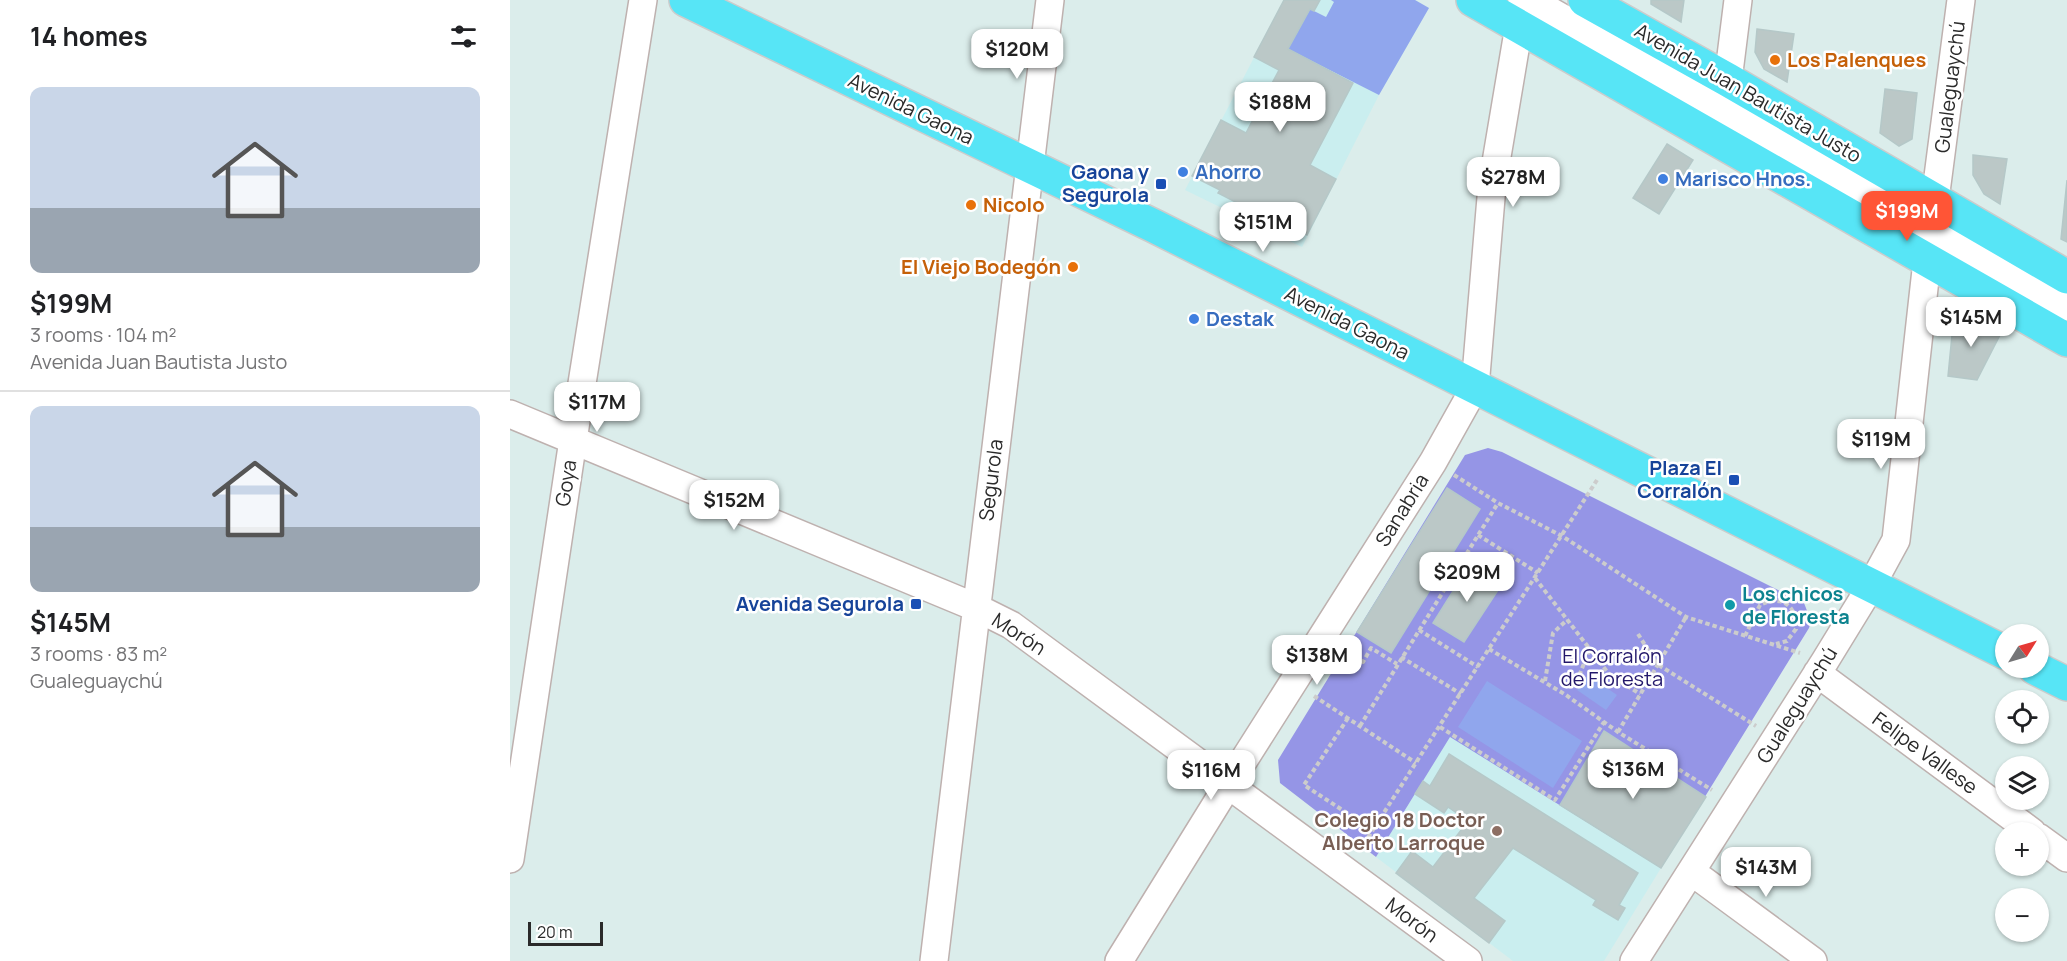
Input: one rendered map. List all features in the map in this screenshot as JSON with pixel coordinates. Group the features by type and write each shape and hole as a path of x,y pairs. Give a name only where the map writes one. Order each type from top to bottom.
{"main road":[{"name":"Avenida Gaona","path":"686,0 1029,166 1995,648"},
{"name":"Avenida Juan Bautista Justo","path":"1473,0 1524,9 1932,231 2067,277"},
{"name":"Avenida Juan Bautista Justo","path":"1584,0 1728,80 1932,231 2067,340"},
{"path":"2049,675 2067,684"}],"street":[{"name":"Goya","path":"510,859 573,440 643,0"},
{"name":"Segurola","path":"934,961 1050,0"},
{"path":"1728,80 1738,0"},
{"name":"Gualeguaychú","path":"1634,961 1821,667 1871,586 1896,540 1961,0"},
{"name":"Sanabria","path":"1119,961 1228,784 1433,462 1475,387 1492,186 1524,9"},
{"path":"1932,231 2067,307"},
{"name":"Morón","path":"510,414 975,607 1011,625 1468,961"},
{"name":"Felipe Vallese","path":"1821,667 2019,822"},
{"path":"2049,845 2067,858"},
{"path":"1692,872 1813,961"}],"path":[{"path":"1347,871 1612,456"},
{"path":"1433,462 1498,504 1562,537 1686,616 1772,645 1821,667"},
{"path":"1360,726 1498,504"},
{"path":"1478,535 1537,575 1567,620 1609,674 1640,694"},
{"path":"1745,636 1760,605 1773,600 1780,601 1787,604 1796,615 1796,629 1787,641 1772,645"},
{"path":"1618,732 1686,616"},
{"path":"1544,682 1553,633 1567,620"},
{"path":"1419,630 1478,667"},
{"path":"1638,634 1657,664 1776,739"},
{"path":"1312,652 1362,662 1371,648 1397,664"},
{"path":"1490,650 1735,804"},
{"path":"1585,679 1580,676 1590,650"},
{"path":"1401,657 1461,694"},
{"path":"1292,683 1416,763"},
{"path":"1348,718 1304,785 1373,830"},
{"path":"1440,727 1555,800 1604,722"}],"shaded area":[{"path":"1284,0 1415,0 1429,8 1379,95 1302,247 1185,190"},
{"path":"1331,0 1415,0 1429,8 1379,95 1288,49 1310,9 1326,17 1334,2"},
{"path":"1588,675 1617,695 1606,710 1577,690"},
{"path":"1487,681 1582,741 1553,788 1458,727"},
{"name":"Colegio 18 Doctor Alberto Larroque","path":"1450,736 1661,868 1604,961 1513,961 1376,857"}],"green space":[{"name":"El Corralón de Floresta","path":"1488,448 1502,452 1804,603 1811,621 1809,628 1661,868 1450,737 1376,857 1280,783 1278,760 1465,455"}],"building":[{"path":"1284,0 1320,0 1314,11 1310,9 1288,49 1353,83 1310,165 1336,179 1307,235 1282,222 1280,225 1218,193 1220,190 1192,176 1221,120 1246,133 1279,70 1254,57"},
{"path":"1651,0 1684,0 1681,22 1651,4"},
{"name":"Los Palenques","path":"1757,29 1794,34 1787,82 1764,69 1755,52"},
{"path":"1885,89 1917,93 1912,139 1899,146 1880,133"},
{"name":"Marisco Hnos.","path":"1667,144 1693,160 1659,214 1633,198"},
{"path":"1973,155 2007,159 2000,204 1984,194 1973,175"},
{"path":"2067,180 2067,242 2061,239"},
{"path":"1970,315 2001,333 1977,380 1948,376 1953,325"},
{"path":"1447,488 1480,509 1391,653 1357,632"},
{"path":"1470,564 1502,584 1464,642 1433,623"},
{"path":"1604,731 1706,797 1661,868 1560,805"},
{"path":"1449,754 1638,873 1619,905 1625,908 1618,920 1593,905 1596,900 1513,848 1474,898 1505,921 1489,943 1396,873 1412,851 1433,867 1468,821 1448,807 1444,813 1415,794 1423,781 1430,786"}],"place":[{"name":"Los Palenques","path":"1775,60"},
{"name":"Ahorro","path":"1183,172"},
{"name":"Marisco Hnos.","path":"1663,179"},
{"name":"Gaona y Segurola","path":"1161,184"},
{"name":"Nicolo","path":"971,205"},
{"name":"El Viejo Bodegón","path":"1073,267"},
{"name":"Destak","path":"1194,319"},
{"name":"Plaza El Corralón","path":"1734,480"},
{"name":"Avenida Segurola","path":"916,604"},
{"name":"Los chicos de Floresta","path":"1730,605"},
{"name":"Colegio 18 Doctor Alberto Larroque","path":"1497,831"}]}
